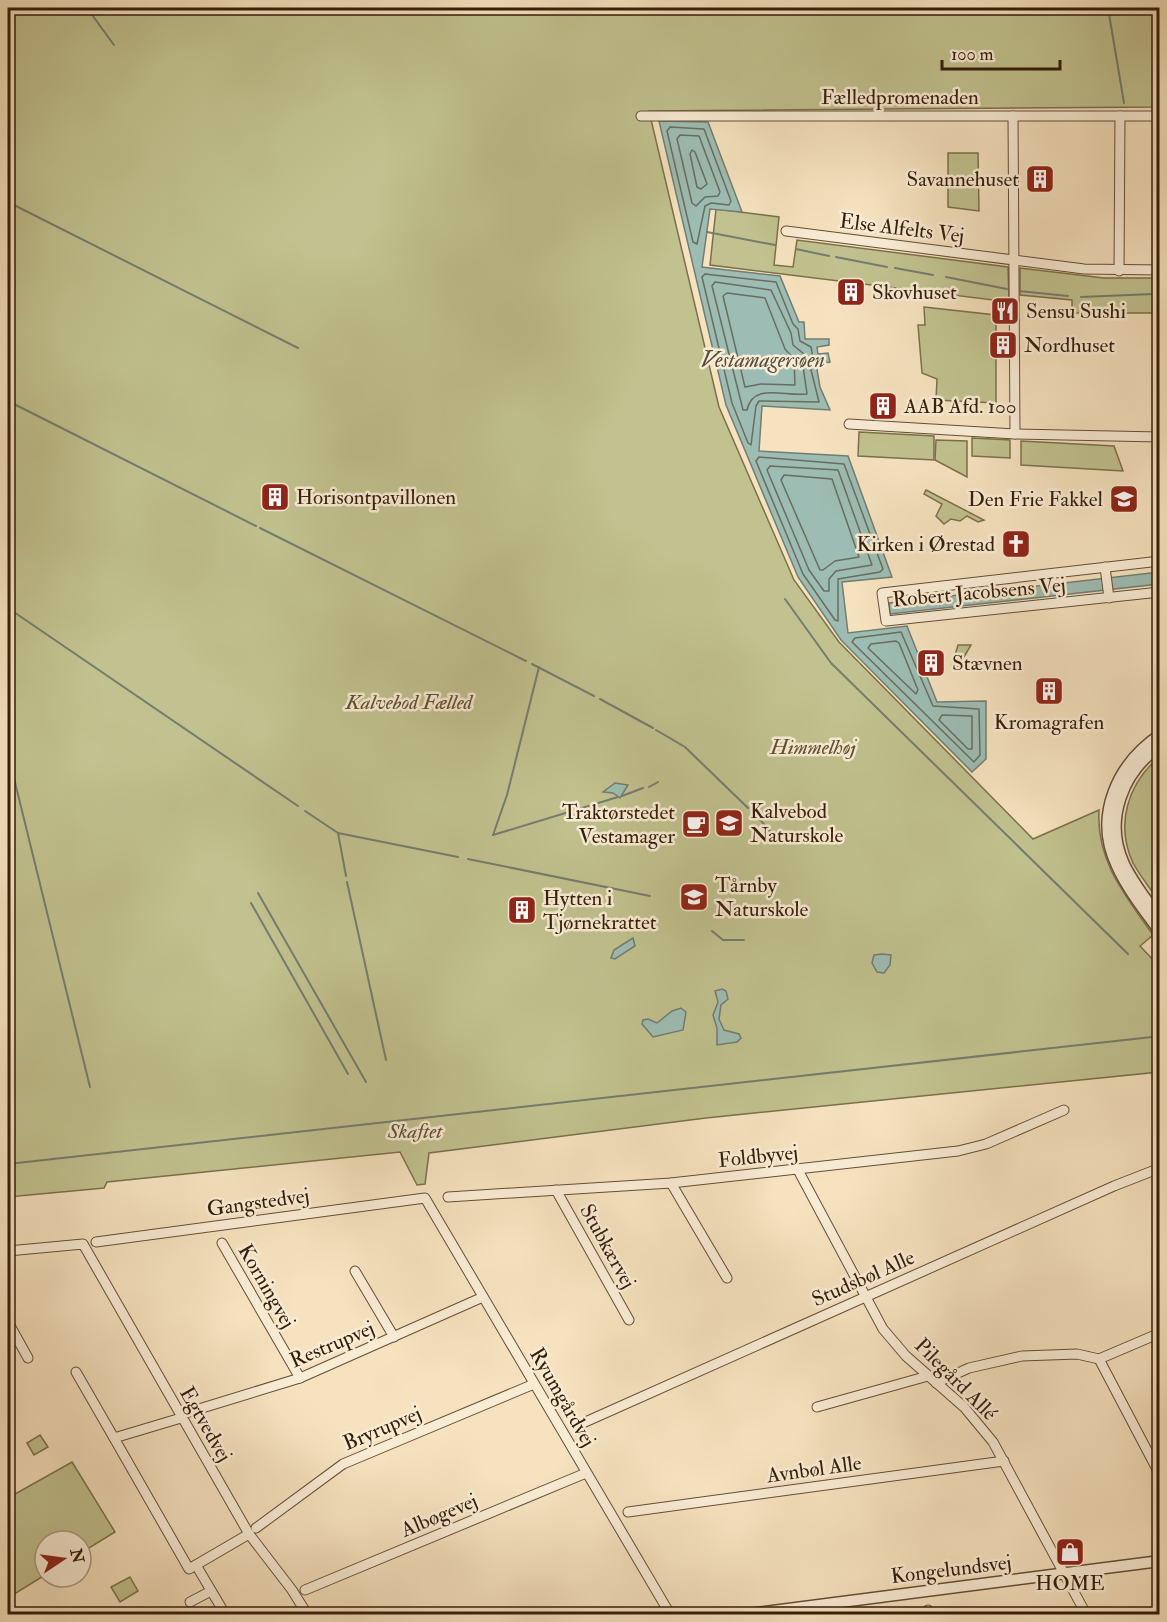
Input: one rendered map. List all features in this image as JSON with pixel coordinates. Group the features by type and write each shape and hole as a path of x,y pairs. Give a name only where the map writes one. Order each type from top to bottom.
{"street":[{"name":"Fælledpromenaden","path":"641,116 1160,116"},
{"path":"1013,116 1015,434"},
{"path":"1119,271 1120,116"},
{"name":"Else Alfelts Vej","path":"786,231 1119,271 1159,270"},
{"path":"1159,270 1160,278"},
{"path":"849,424 1015,434 1160,437"},
{"name":"Robert Jacobsens Vej","path":"1160,561 1105,571 882,593 886,621 1109,595 1160,592"},
{"path":"1105,571 1109,595"},
{"path":"1160,735 1146,744 1123,770 1110,800 1107,825 1116,864 1160,932"},
{"path":"1160,746 1130,775 1119,801 1116,832 1123,862 1160,918"},
{"name":"Foldbyvej","path":"448,1197 671,1183 958,1151 986,1144 1065,1110"},
{"name":"Studsbøl Alle","path":"583,1423 1160,1168"},
{"name":"Pilegård Allé","path":"798,1170 883,1329 928,1376 980,1424 1005,1461 1086,1614"},
{"path":"671,1183 727,1278"},
{"name":"Stubkærvej","path":"556,1190 628,1320"},
{"name":"Gangstedvej","path":"96,1242 425,1198"},
{"name":"Ryumgårdvej","path":"425,1198 670,1614"},
{"name":"Korningvej","path":"222,1243 300,1378"},
{"name":"Egtvedvej","path":"8,1251 83,1244 253,1531 307,1614"},
{"path":"355,1271 394,1337"},
{"name":"Restrupvej","path":"114,1438 300,1378 483,1297"},
{"path":"8,1322 28,1358"},
{"path":"936,1383 969,1368 1022,1356 1077,1354 1099,1359 1160,1333"},
{"path":"1099,1359 1160,1475"},
{"path":"76,1372 189,1569 196,1565 225,1614"},
{"path":"817,1407 928,1376"},
{"name":"Bryrupvej","path":"196,1565 253,1531 343,1464 534,1384"},
{"path":"1150,1456 1160,1452"},
{"name":"Avnbøl Alle","path":"628,1512 1005,1461"},
{"name":"Albøgevej","path":"305,1590 586,1473"},
{"name":"Kongelundsvej","path":"748,1614 1160,1561"},
{"path":"190,1602 211,1591"}],"green space":[{"name":"Kalvebod Fælled","path":"8,8 1159,8 1159,107 649,111 719,407 794,580 839,642 1033,839 1099,810 1099,828 1107,861 1114,877 1153,935 1140,946 1159,966 1159,1034 1156,1035 1159,1072 706,1118 429,1153 425,1184 417,1185 400,1152 107,1182 104,1188 8,1197"},
{"path":"948,153 978,153 979,211 948,207"},
{"path":"716,209 779,217 774,265 793,267 797,240 1008,267 1009,302 710,265"},
{"path":"1020,268 1104,278 1153,278 1154,313 1072,313 1072,300 1020,295"},
{"path":"924,307 996,315 996,403 936,400 937,379 922,373 918,325 925,325"},
{"path":"859,432 934,436 934,460 858,456"},
{"path":"972,438 1010,440 1010,458 972,456"},
{"path":"936,440 967,441 967,477 935,460"},
{"path":"1021,441 1114,446 1123,471 1021,465"},
{"path":"926,490 984,520 978,522 967,516 960,521 951,519 944,524 936,516 942,504 924,494"},
{"path":"958,645 971,645 957,669 952,666"},
{"path":"1159,757 1159,816 1155,815 1159,827 1159,902 1133,863 1125,834 1125,819 1132,792 1139,779"},
{"path":"40,1435 48,1447 34,1455 27,1443"},
{"path":"72,1462 115,1532 93,1546 93,1529 33,1529 33,1582 8,1598 8,1498"},
{"path":"130,1577 138,1591 120,1602 111,1587"}],"water":[{"name":"Vestamagersøen","path":"659,121 708,122 742,212 710,209 702,267 780,276 799,322 804,322 805,339 829,339 829,345 817,347 818,354 828,353 830,362 816,364 820,387 830,410 762,406 759,451 848,456 892,577 842,582 848,633 907,626 937,702 986,701 986,759 972,772 841,640 798,577 726,405"},
{"path":"1159,572 1159,584 890,614 889,603"},
{"path":"615,783 628,785 620,798 613,793 603,792"},
{"path":"633,938 635,946 615,959 611,958 614,950"},
{"path":"874,955 891,955 890,965 884,973 877,972 872,963"},
{"path":"722,989 726,991 728,999 721,1005 719,1019 724,1030 739,1034 741,1038 737,1042 717,1045 717,1028 713,1015 718,1002 715,991"},
{"path":"681,1008 686,1012 683,1030 653,1037 642,1024 643,1020 648,1019 657,1023 672,1011"}],"waterway":[{"path":"87,8 114,45"},
{"path":"1108,8 1124,103"},
{"path":"8,202 298,348"},
{"path":"707,232 775,245"},
{"path":"796,249 829,256"},
{"path":"836,257 887,267"},
{"path":"895,268 933,275"},
{"path":"946,277 1007,289"},
{"path":"1019,291 1068,296"},
{"path":"1081,297 1154,294"},
{"path":"8,401 256,526"},
{"path":"260,528 526,661"},
{"path":"785,599 831,663 1128,954"},
{"path":"8,608 298,806"},
{"path":"532,664 594,696"},
{"path":"493,835 507,795 539,667"},
{"path":"600,699 653,728"},
{"path":"656,730 685,747 748,808"},
{"path":"8,754 90,1087"},
{"path":"649,787 658,782"},
{"path":"622,796 643,788"},
{"path":"493,835 618,797"},
{"path":"305,811 338,833 458,857"},
{"path":"756,815 775,837"},
{"path":"338,833 346,876"},
{"path":"468,859 650,896"},
{"path":"347,882 386,1060"},
{"path":"258,893 366,1082"},
{"path":"251,903 348,1074"},
{"path":"712,931 723,940 744,940"},
{"path":"8,1164 1152,1037"}],"place":[{"name":"Savannehuset","path":"1040,179"},
{"name":"Skovhuset","path":"851,292"},
{"name":"Sensu Sushi","path":"1005,311"},
{"name":"Nordhuset","path":"1003,345"},
{"name":"AAB Afd. 100","path":"883,406"},
{"name":"Horisontpavillonen","path":"275,497"},
{"name":"Den Frie Fakkel","path":"1124,499"},
{"name":"Kirken i Ørestad","path":"1016,544"},
{"name":"Stævnen","path":"931,663"},
{"name":"Kromagrafen","path":"1049,691"},
{"name":"Kalvebod Naturskole","path":"729,823"},
{"name":"Traktørstedet Vestamager","path":"696,824"},
{"name":"Tårnby Naturskole","path":"694,897"},
{"name":"Hytten i Tjørnekrattet","path":"522,910"},
{"name":"HOME","path":"1070,1552"}],"park label":[{"name":"Himmelhøj","path":"813,747"},
{"name":"Skaftet","path":"415,1131"}]}
